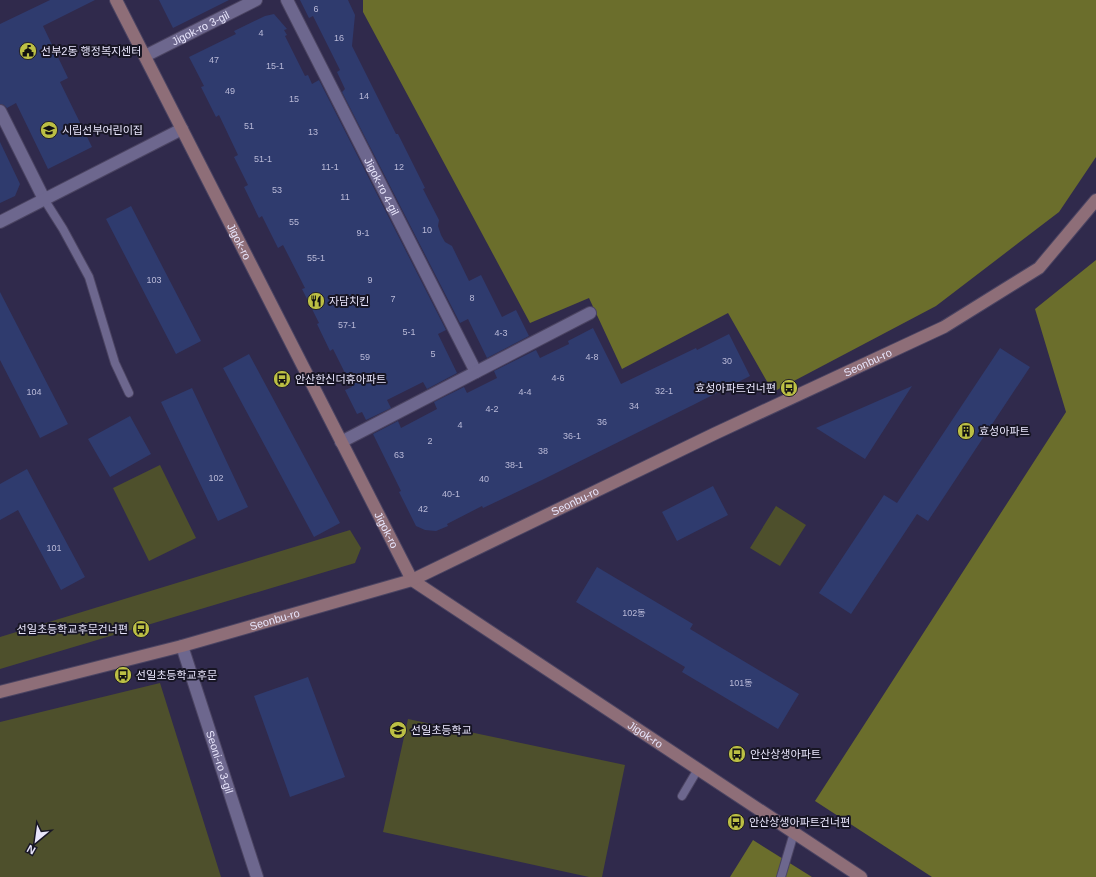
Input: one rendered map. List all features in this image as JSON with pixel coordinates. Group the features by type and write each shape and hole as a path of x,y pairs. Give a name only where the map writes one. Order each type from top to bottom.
{"main road":[{"name":"Jigok-ro","path":"116,0 412,580 861,877"},
{"name":"Seonbu-ro","path":"0,692 182,646 412,580 714,434 944,327 1039,268 1096,200"}],"street":[{"name":"Jigok-ro 3-gil","path":"145,56 256,0"},
{"name":"Jigok-ro 4-gil","path":"287,0 476,372"},
{"path":"0,111 44,200"},
{"path":"0,222 182,129"},
{"path":"341,442 590,313"},
{"name":"Seoni-ro 3-gil","path":"182,646 258,869"}],"lane":[{"path":"44,200 63,230 89,277 115,363 129,393"},
{"path":"682,796 698,769"},
{"path":"781,877 794,832"}],"green space":[{"path":"363,0 1096,0 1096,157 1059,212 936,306 773,392 728,313 622,369 589,298 530,323 363,12"},
{"path":"1096,260 1096,877 932,877 815,801 1066,412 1035,309"},
{"path":"160,465 196,538 149,561 113,488"},
{"path":"776,506 806,525 780,566 750,548"},
{"path":"350,530 361,548 355,563 0,669 0,637"},
{"path":"160,683 221,877 0,877 0,722"},
{"path":"408,719 625,765 602,877 589,877 383,832"},
{"path":"753,840 812,877 730,877"}],"building":[{"path":"50,0 95,0 43,26 68,78 60,82 92,147 48,169 16,103 7,108 0,104 0,24"},
{"path":"159,0 229,0 173,28"},
{"path":"300,0 348,0 355,15 352,46 425,188 423,189 439,220 438,226 441,235 445,242 452,246 469,281 481,275 502,317 516,310 529,336 487,358 468,319 460,323 342,92 345,89 337,72 340,70 313,16 309,18"},
{"path":"274,14 287,29 284,30 287,35 285,36 305,76 308,75 312,84 319,80 446,330 438,334 457,373 427,389 423,382 387,400 391,408 366,420 362,412 357,414 345,390 352,387 333,349 330,351 317,324 319,323 302,289 305,288 283,245 278,248 262,216 259,218 244,187 248,185 234,157 238,155 219,115 216,117 201,87 204,86 189,57 236,34 234,31 265,16"},
{"path":"0,142 20,184 15,196 0,203"},
{"path":"131,206 201,341 176,354 106,219"},
{"path":"0,292 68,424 40,438 0,360"},
{"path":"593,328 621,384 729,334 750,376 542,480 483,508 482,506 447,524 448,526 436,531 425,530 416,526 399,492 401,491 373,434 398,421 401,428 437,409 434,402 464,387 467,393 497,378 494,371 536,350 540,358 569,344 568,341"},
{"name":"효성아파트","path":"1000,348 1030,367 928,521 917,514 851,614 819,593 884,495 897,503"},
{"path":"249,354 340,523 314,537 223,368"},
{"path":"912,386 865,459 816,428"},
{"path":"192,388 248,507 218,521 161,402"},
{"path":"130,416 151,454 110,477 88,439"},
{"path":"27,469 85,577 61,590 18,510 0,520 0,484"},
{"path":"713,486 728,515 677,541 662,512"},
{"path":"597,567 693,624 690,629 799,694 778,729 682,672 685,667 576,602"},
{"path":"308,677 345,777 290,797 254,696"}],"place":[{"name":"선부2동 행정복지센터","path":"28,51"},
{"name":"시립선부어린이집","path":"49,130"},
{"name":"자담치킨","path":"316,301"},
{"name":"안산한신더휴아파트","path":"282,379"},
{"name":"효성아파트건너편","path":"789,388"},
{"name":"효성아파트","path":"966,431"},
{"name":"선일초등학교후문건너편","path":"141,629"},
{"name":"선일초등학교후문","path":"123,675"},
{"name":"선일초등학교","path":"398,730"},
{"name":"안산상생아파트","path":"737,754"},
{"name":"안산상생아파트건너편","path":"736,822"}]}
